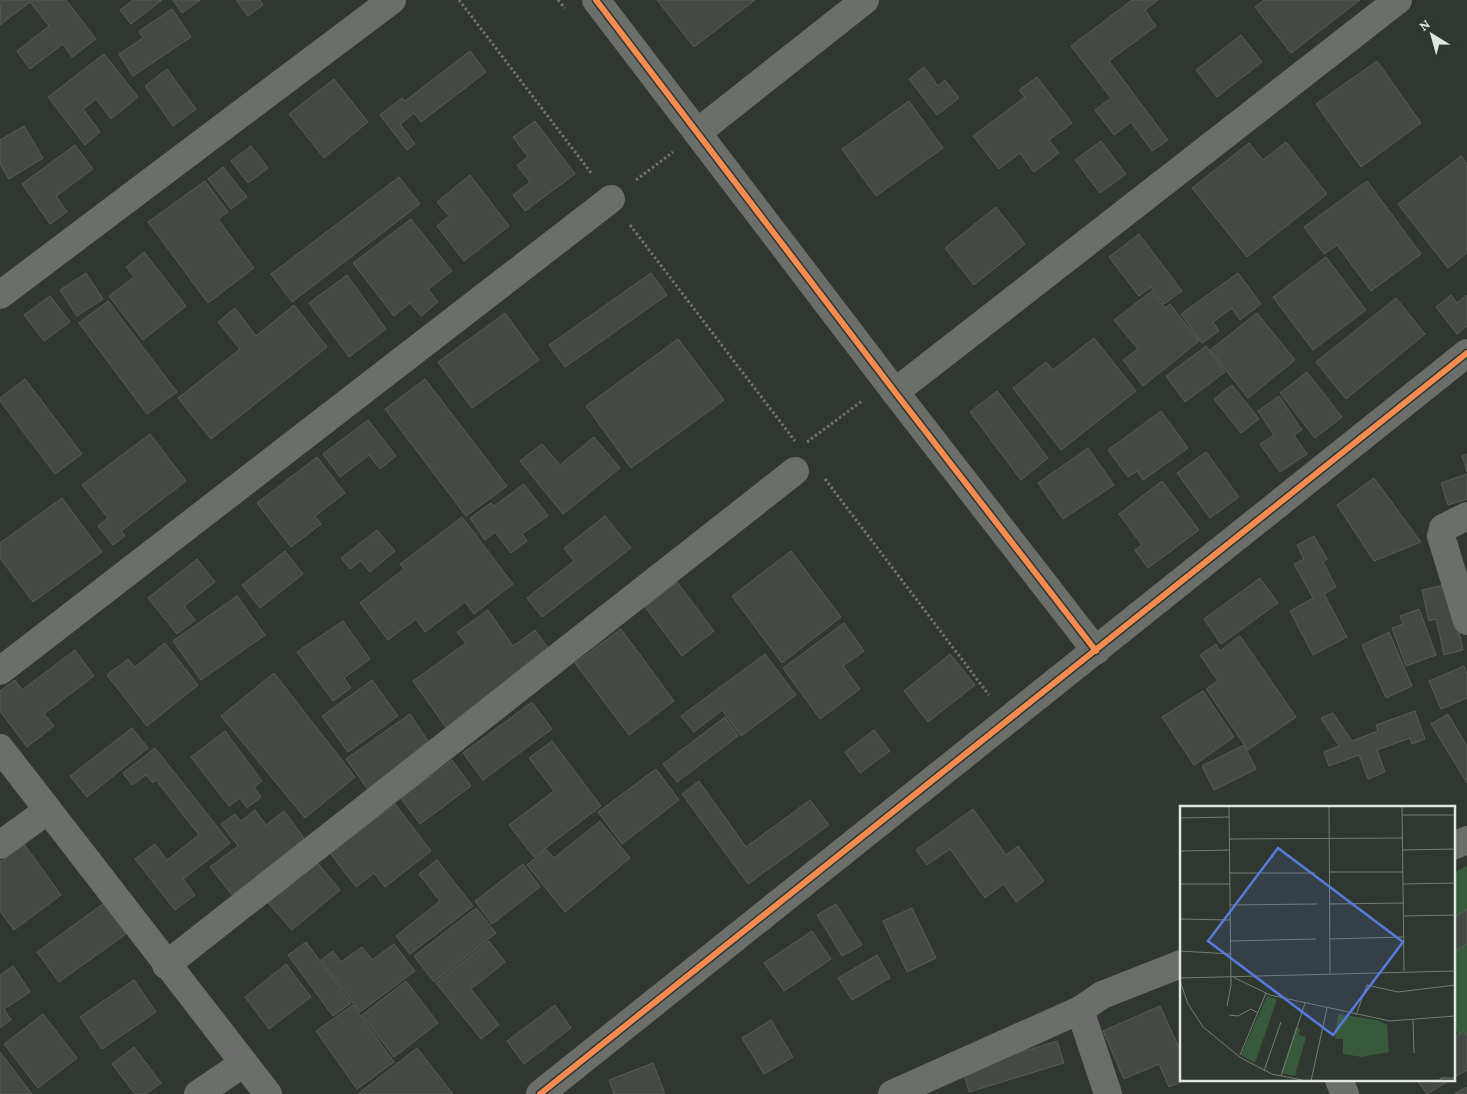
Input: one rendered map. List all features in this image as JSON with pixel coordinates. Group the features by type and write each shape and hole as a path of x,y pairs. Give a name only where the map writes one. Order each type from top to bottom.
{"street":[{"path":"0,295 392,0"},
{"path":"596,0 894,392 1096,651"},
{"path":"698,132 865,0"},
{"path":"894,392 1398,0"},
{"path":"0,671 611,200"},
{"path":"540,1094 1467,353"},
{"path":"166,965 795,471"},
{"path":"1467,516 1443,528 1441,536 1467,620"},
{"path":"0,748 166,965 268,1094"},
{"path":"0,845 48,810"},
{"path":"1454,846 1467,840"},
{"path":"892,1094 1080,1010 1102,995 1180,964"},
{"path":"1080,1010 1108,1094"},
{"path":"198,1094 244,1063"},
{"path":"1340,1082 1345,1094"}],"path":[{"path":"459,0 800,447 867,398"},
{"path":"558,0 570,15"},
{"path":"611,200 675,150 669,143"},
{"path":"824,479 992,699"}],"green space":[{"path":"1467,866 1467,1049 1454,1028 1454,872"}],"building":[{"path":"1,0 66,0 96,39 72,57 63,44 30,69 17,51 49,26 30,2 0,25"},
{"path":"133,0 162,0 131,24 120,10"},
{"path":"173,0 200,0 182,13"},
{"path":"236,0 260,0 263,5 248,16"},
{"path":"657,0 755,0 694,47"},
{"path":"1132,0 1158,0 1145,10 1156,26 1109,61 1168,140 1152,151 1131,122 1114,135 1095,110 1111,98 1071,46"},
{"path":"1264,0 1360,0 1291,53 1255,7"},
{"path":"172,9 191,37 133,76 119,54 143,38 139,31"},
{"path":"1241,35 1262,62 1217,97 1196,70"},
{"path":"470,51 486,72 421,122 414,113 400,124 415,144 407,150 380,115 402,98 405,101"},
{"path":"104,54 138,97 111,119 96,99 83,109 100,132 85,145 48,97"},
{"path":"1377,61 1421,123 1361,167 1316,104"},
{"path":"924,67 938,86 945,80 959,98 937,115 909,79"},
{"path":"167,69 196,109 173,126 145,86"},
{"path":"1037,77 1072,123 1049,140 1059,153 1034,172 1020,153 999,169 973,136 1025,97 1019,90"},
{"path":"334,79 368,122 324,158 289,114"},
{"path":"909,101 943,148 876,196 842,149"},
{"path":"535,121 575,174 525,211 513,195 530,182 517,165 528,157 513,137"},
{"path":"24,126 43,158 9,179 0,164 0,140"},
{"path":"1101,141 1126,174 1100,193 1075,160"},
{"path":"1286,142 1327,194 1247,257 1192,188 1249,143 1263,160"},
{"path":"75,145 93,169 56,196 67,212 50,224 22,184"},
{"path":"251,146 268,168 248,183 231,161"},
{"path":"1461,156 1467,164 1467,253 1448,268 1398,204"},
{"path":"223,167 247,197 231,209 208,179"},
{"path":"470,175 509,226 464,261 437,226 449,216 437,202"},
{"path":"399,177 420,204 292,302 271,274"},
{"path":"205,181 228,212 218,219 254,268 208,303 148,222"},
{"path":"1367,181 1421,254 1371,291 1337,245 1324,254 1304,227"},
{"path":"996,207 1025,244 974,285 945,248"},
{"path":"411,219 452,271 428,289 438,302 421,316 410,303 394,316 353,263"},
{"path":"1139,234 1182,291 1164,304 1151,287 1139,296 1109,257"},
{"path":"144,252 186,306 143,340 109,296 134,277 126,267"},
{"path":"1326,257 1366,310 1313,350 1273,297"},
{"path":"86,273 103,299 77,316 60,290"},
{"path":"651,273 667,295 565,367 549,345"},
{"path":"1238,273 1261,304 1240,320 1232,308 1213,322 1219,331 1202,343 1181,314"},
{"path":"347,275 386,329 349,357 309,303"},
{"path":"1152,291 1165,308 1170,304 1199,341 1143,386 1123,360 1138,349 1114,320"},
{"path":"1451,295 1457,303 1467,295 1467,326 1457,334 1436,307"},
{"path":"50,296 70,322 44,341 24,315"},
{"path":"1396,298 1425,334 1346,399 1316,362"},
{"path":"108,301 177,392 147,414 79,323"},
{"path":"294,305 327,347 211,439 178,398 240,349 218,322 235,308 256,336"},
{"path":"505,313 539,360 472,408 438,362"},
{"path":"1257,313 1295,360 1248,398 1210,350"},
{"path":"1094,338 1136,391 1061,450 1013,388 1046,362 1053,370"},
{"path":"678,339 724,400 631,468 586,406"},
{"path":"1206,346 1225,372 1185,402 1166,376"},
{"path":"1307,372 1342,417 1315,438 1280,393"},
{"path":"25,379 82,454 55,474 0,401 0,398"},
{"path":"425,379 507,486 466,516 385,409"},
{"path":"1232,385 1259,419 1241,433 1214,399"},
{"path":"997,391 1048,458 1021,480 970,412"},
{"path":"1279,396 1302,430 1294,435 1307,454 1280,472 1260,444 1274,435 1258,411"},
{"path":"1161,411 1188,448 1143,480 1137,471 1128,477 1108,450"},
{"path":"368,420 396,456 380,469 369,455 340,477 323,454"},
{"path":"150,434 186,481 121,531 125,536 113,545 98,526 108,518 82,485"},
{"path":"594,437 620,468 563,514 520,461 542,444 560,465"},
{"path":"1088,448 1114,485 1063,519 1038,483"},
{"path":"1206,452 1239,497 1210,518 1177,473"},
{"path":"1467,454 1467,472 1462,456"},
{"path":"317,457 345,493 315,516 321,524 291,547 257,503"},
{"path":"1467,474 1467,499 1448,505 1441,483"},
{"path":"1374,478 1421,542 1374,561 1337,505"},
{"path":"1162,481 1199,530 1148,568 1135,550 1142,545 1119,514"},
{"path":"524,484 548,516 522,534 527,541 511,553 495,532 485,540 470,518 491,503 494,506"},
{"path":"62,498 102,552 33,602 0,558 0,543"},
{"path":"605,516 631,548 542,617 527,598 574,561 564,548"},
{"path":"462,517 513,584 474,614 465,602 425,632 416,619 388,640 360,603 404,569 400,564"},
{"path":"377,530 395,551 370,572 361,561 350,569 341,558"},
{"path":"1314,536 1327,559 1323,562 1336,587 1324,594 1347,637 1313,655 1290,611 1313,598 1294,564 1304,559 1297,545"},
{"path":"285,551 303,574 260,608 242,585"},
{"path":"791,551 841,617 782,663 732,596"},
{"path":"197,559 215,582 184,606 195,620 177,634 148,598"},
{"path":"1260,578 1278,603 1221,644 1204,619"},
{"path":"677,582 714,631 682,656 645,607"},
{"path":"1448,584 1463,650 1444,655 1436,619 1429,621 1422,590"},
{"path":"237,596 265,635 201,680 173,641"},
{"path":"1419,609 1436,655 1406,666 1392,628 1403,624 1400,616"},
{"path":"488,610 513,646 535,630 552,653 447,729 413,681 466,643 457,632"},
{"path":"343,621 370,659 344,678 351,688 333,701 297,652"},
{"path":"844,623 864,651 843,666 860,689 820,719 783,668"},
{"path":"621,629 674,701 629,735 575,663"},
{"path":"1389,632 1412,686 1386,698 1362,645"},
{"path":"1240,636 1296,717 1248,750 1206,689 1218,681 1200,655 1216,644 1220,651"},
{"path":"165,643 198,685 147,726 107,675 128,659 135,667"},
{"path":"75,650 94,676 44,714 54,726 27,747 0,711 0,691 15,680 22,690"},
{"path":"765,654 796,695 741,736 722,710 694,732 681,716"},
{"path":"950,654 975,685 928,722 904,691"},
{"path":"1464,666 1467,674 1467,698 1441,709 1429,681"},
{"path":"274,673 355,777 305,818 221,716"},
{"path":"372,680 398,716 348,752 322,716"},
{"path":"1203,691 1234,737 1194,765 1162,717"},
{"path":"532,702 552,729 483,780 463,753"},
{"path":"1415,711 1425,739 1412,744 1410,738 1377,750 1385,772 1368,779 1359,755 1329,766 1324,752 1339,746 1321,718 1333,713 1352,741 1378,731 1376,725"},
{"path":"410,714 432,747 369,791 346,759"},
{"path":"1448,714 1467,746 1467,783 1431,724"},
{"path":"725,717 738,736 677,782 663,764"},
{"path":"132,728 148,748 87,797 70,776"},
{"path":"874,730 890,751 860,773 845,752"},
{"path":"225,731 262,781 254,787 261,797 247,808 240,798 229,806 191,757"},
{"path":"552,741 601,806 534,857 509,825 554,791 529,758"},
{"path":"1244,745 1256,769 1214,790 1202,766"},
{"path":"155,748 230,843 183,879 195,895 175,910 135,859 155,844 167,860 199,835 156,780 153,783 146,775 132,785 123,773"},
{"path":"452,760 471,786 420,824 401,798"},
{"path":"656,769 679,800 622,844 598,812"},
{"path":"699,781 746,847 810,800 829,825 748,884 682,794"},
{"path":"395,804 431,851 385,887 374,873 356,887 330,853"},
{"path":"973,809 1006,855 1018,846 1044,881 1016,902 1004,884 985,898 950,849 927,865 916,850"},
{"path":"255,810 266,825 284,811 309,845 236,900 210,867 238,846 221,824 235,814 241,821"},
{"path":"600,821 630,858 565,912 527,865 546,849 554,858"},
{"path":"24,844 61,895 14,930 0,911 0,862"},
{"path":"437,860 473,906 410,954 396,936 440,901 419,874"},
{"path":"317,862 340,890 292,930 268,903"},
{"path":"523,864 540,887 492,924 475,901"},
{"path":"104,903 126,934 59,982 37,952"},
{"path":"836,904 862,945 842,956 817,915"},
{"path":"476,908 496,933 434,982 414,956"},
{"path":"912,908 936,958 907,972 883,921"},
{"path":"1467,909 1467,944 1454,952 1454,917"},
{"path":"812,931 831,959 784,991 764,963"},
{"path":"489,941 505,962 471,989 499,1025 481,1039 436,983"},
{"path":"306,942 351,1003 333,1016 288,955"},
{"path":"394,944 415,971 360,1012 321,960 333,951 341,962 362,947 372,960"},
{"path":"877,955 890,978 852,1000 838,978"},
{"path":"286,964 311,997 269,1029 245,997"},
{"path":"13,966 30,992 4,1009 11,1020 0,1028 0,975"},
{"path":"134,980 156,1012 102,1049 80,1017"},
{"path":"406,981 438,1023 394,1057 362,1015"},
{"path":"353,1005 394,1062 357,1089 316,1031"},
{"path":"555,1005 571,1028 524,1064 507,1041"},
{"path":"1160,1006 1180,1050 1181,1082 1169,1087 1159,1064 1124,1079 1103,1031"},
{"path":"43,1014 77,1058 38,1088 4,1044"},
{"path":"771,1020 793,1057 764,1074 742,1038"},
{"path":"1464,1031 1467,1036 1467,1070 1454,1077 1454,1037"},
{"path":"1057,1041 1064,1063 969,1092 963,1070"},
{"path":"134,1047 161,1083 146,1094 135,1094 112,1064"},
{"path":"417,1048 453,1094 358,1094"},
{"path":"0,1052 32,1094 0,1094"},
{"path":"653,1063 665,1094 614,1094 609,1080"},
{"path":"1418,1082 1447,1082 1427,1094"},
{"path":"1467,1087 1467,1094 1454,1094"}],"cycle path":[{"path":"596,0 895,392 1096,651"},
{"path":"540,1094 1467,353"}]}
